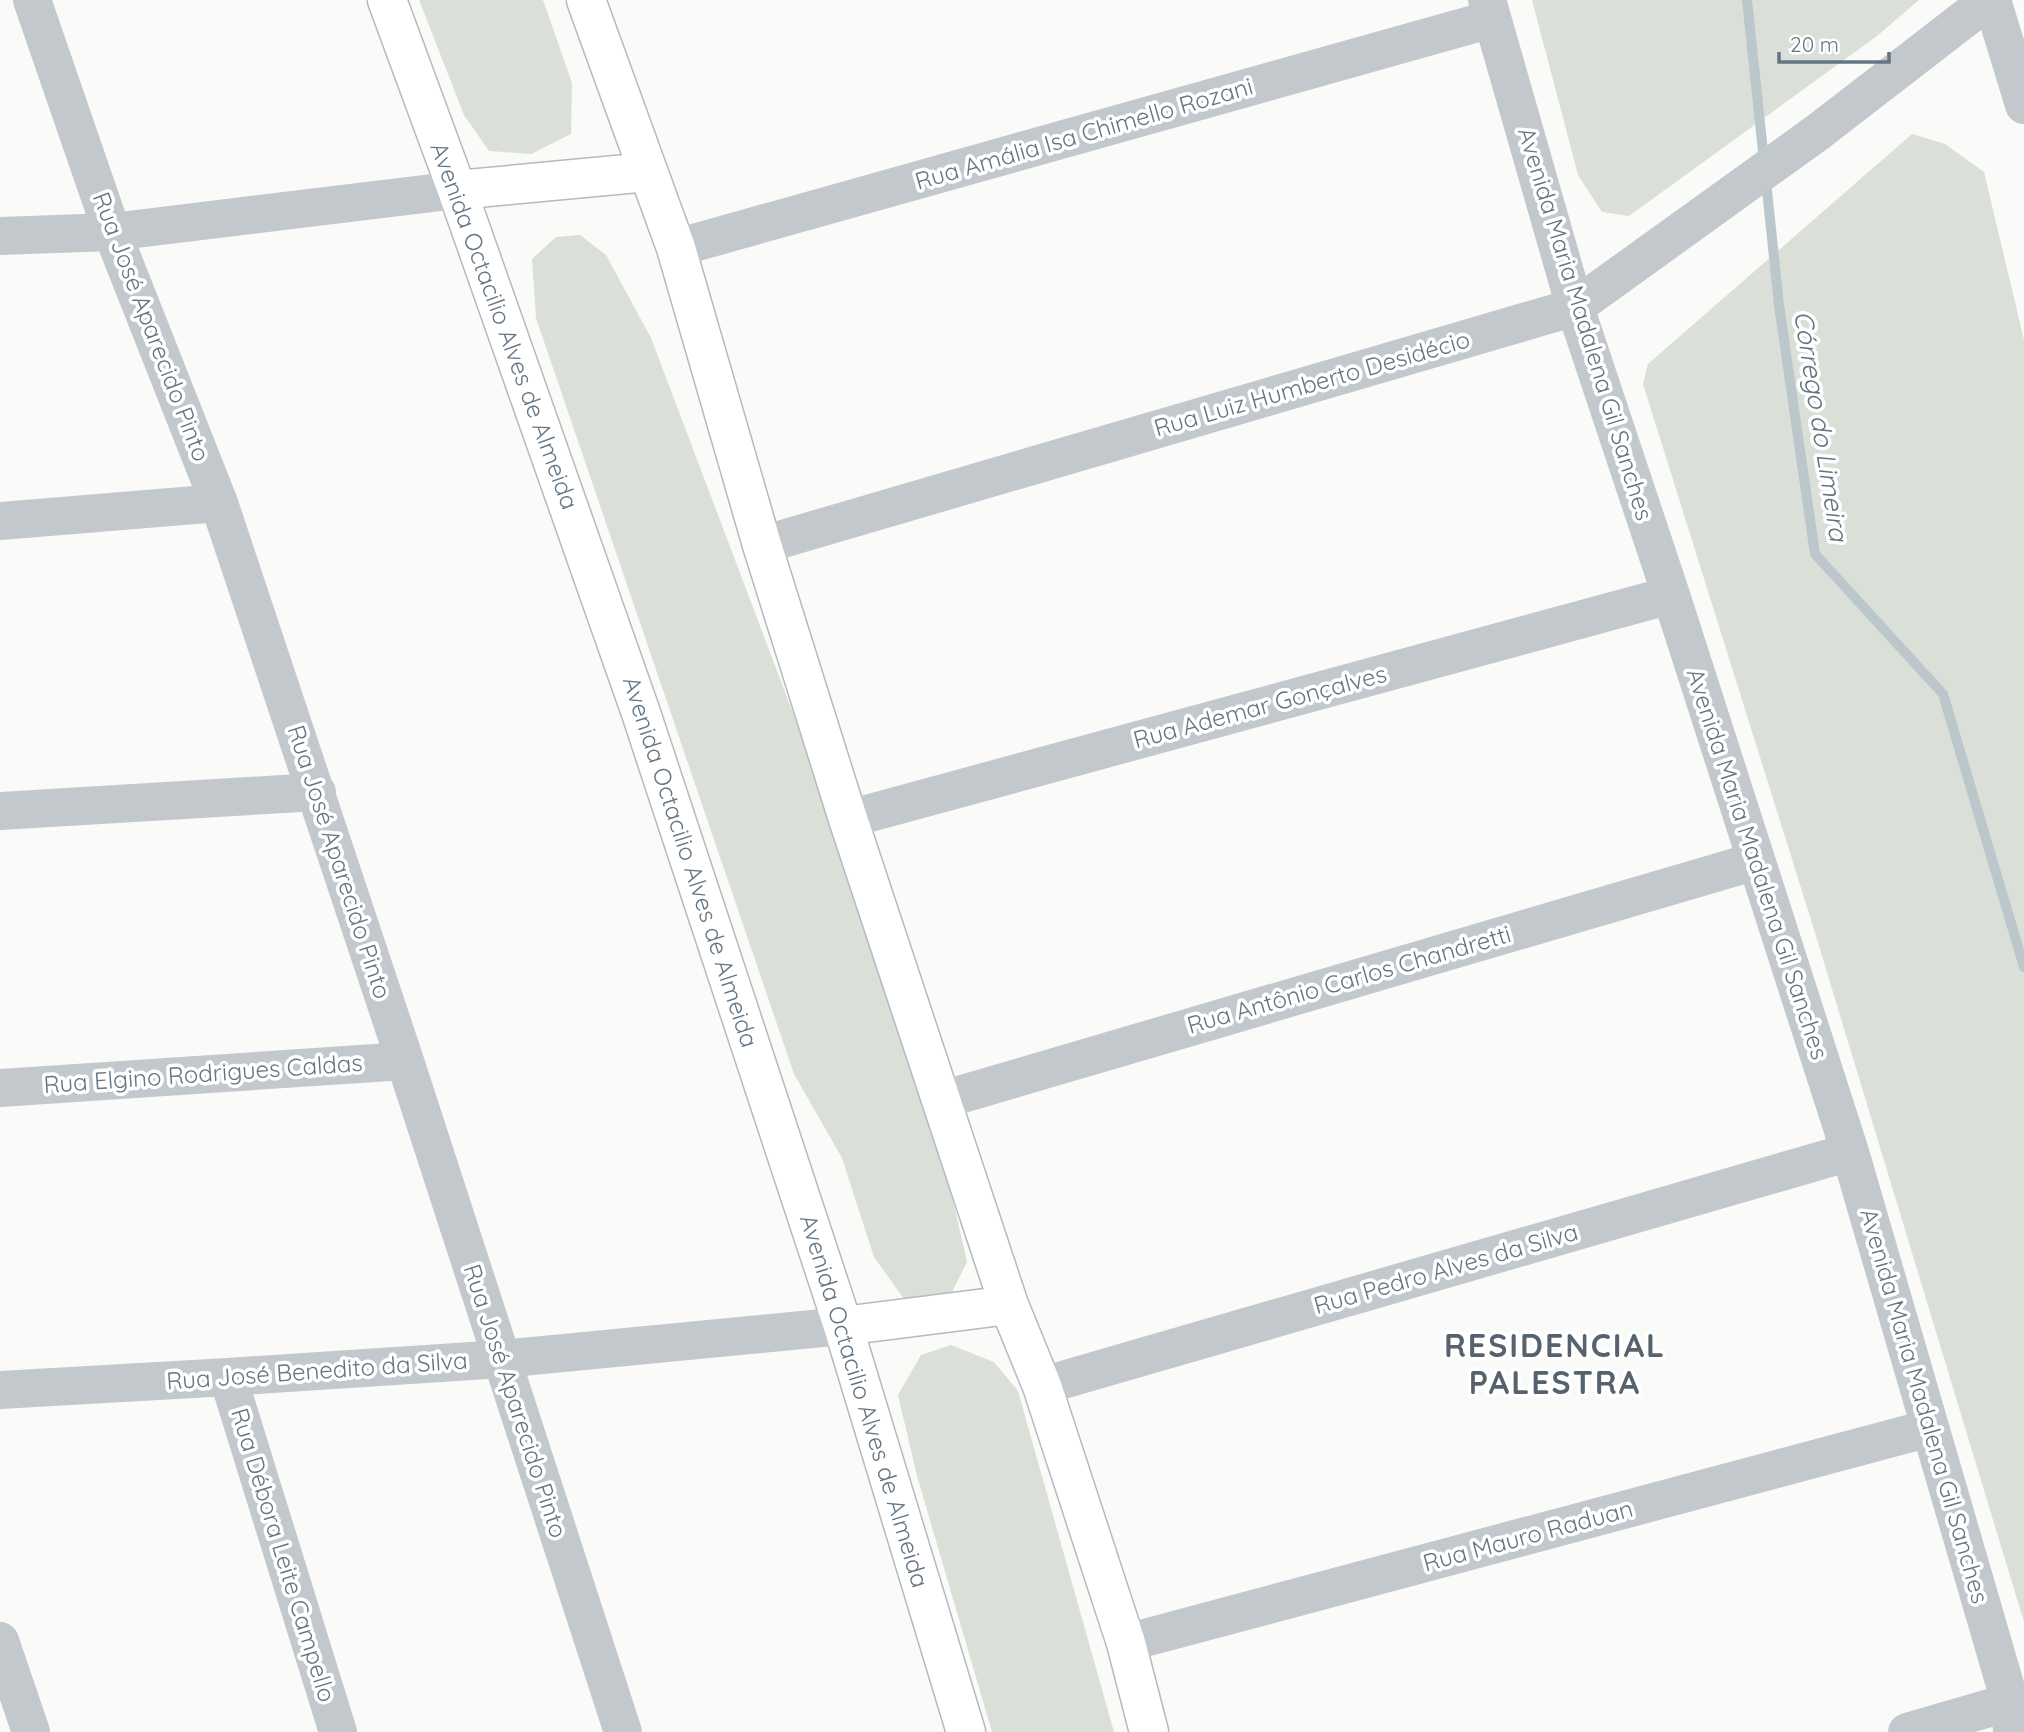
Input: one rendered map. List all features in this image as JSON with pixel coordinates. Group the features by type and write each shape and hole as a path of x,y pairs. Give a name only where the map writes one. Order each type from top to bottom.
{"main road":[{"name":"Avenida Octacilio Alves de Almeida","path":"387,0 457,190 641,713 843,1325 966,1732"},
{"path":"586,0 676,248 762,545 848,819 1009,1305 1042,1386 1126,1643 1149,1732"},
{"path":"457,190 648,172"},
{"path":"843,1325 1009,1305"}],"street":[{"name":"Rua José Aparecido Pinto","path":"32,0 112,232 219,503 317,792 623,1732"},
{"path":"1990,0 2024,105"},
{"name":"Rua Luiz Humberto Desidécio","path":"762,545 1574,307 1818,132 1990,0"},
{"name":"Rua Amália Isa Chimello Rozani","path":"676,248 1490,10"},
{"name":"Avenida Maria Madalena Gil Sanches","path":"1490,10 1574,307 1671,596 1850,1152 2011,1717"},
{"path":"0,236 112,232 457,190"},
{"path":"0,521 219,503"},
{"name":"Rua Ademar Gonçalves","path":"848,819 1671,596"},
{"path":"0,811 317,792"},
{"name":"Rua Antônio Carlos Chandretti","path":"942,1100 1756,861"},
{"name":"Rua Elgino Rodrigues Caldas","path":"0,1088 405,1061"},
{"name":"Rua Pedro Alves da Silva","path":"1042,1386 1850,1152"},
{"name":"Rua José Benedito da Silva","path":"0,1390 502,1359 843,1325"},
{"name":"Rua Débora Leite Campello","path":"228,1377 338,1732"},
{"name":"Rua Mauro Raduan","path":"1126,1643 1930,1429"},
{"path":"0,1641 31,1732"},
{"path":"1907,1732 2011,1717"}],"shaded area":[{"path":"419,0 543,0 572,83 571,134 531,154 489,151 464,115"},
{"path":"1532,0 1919,0 1877,36 1629,216 1602,212 1578,175"},
{"path":"1912,134 1945,144 1984,172 2024,340 2024,1622 1812,923 1643,384 1648,364"},
{"path":"580,235 606,255 651,338 857,882 944,1161 967,1262 948,1300 907,1303 874,1257 842,1158 794,1074 536,318 532,259 556,237"},
{"path":"951,1345 994,1362 1018,1391 1114,1732 992,1732 917,1476 898,1395 921,1355"}],"waterway":[{"name":"Córrego do Limeira","path":"1747,0 1764,161"},
{"name":"Córrego do Limeira","path":"1766,181 1779,305 1815,554 1943,694 2024,967"}],"district":[{"name":"RESIDENCIAL PALESTRA","path":"1555,1364"}]}
